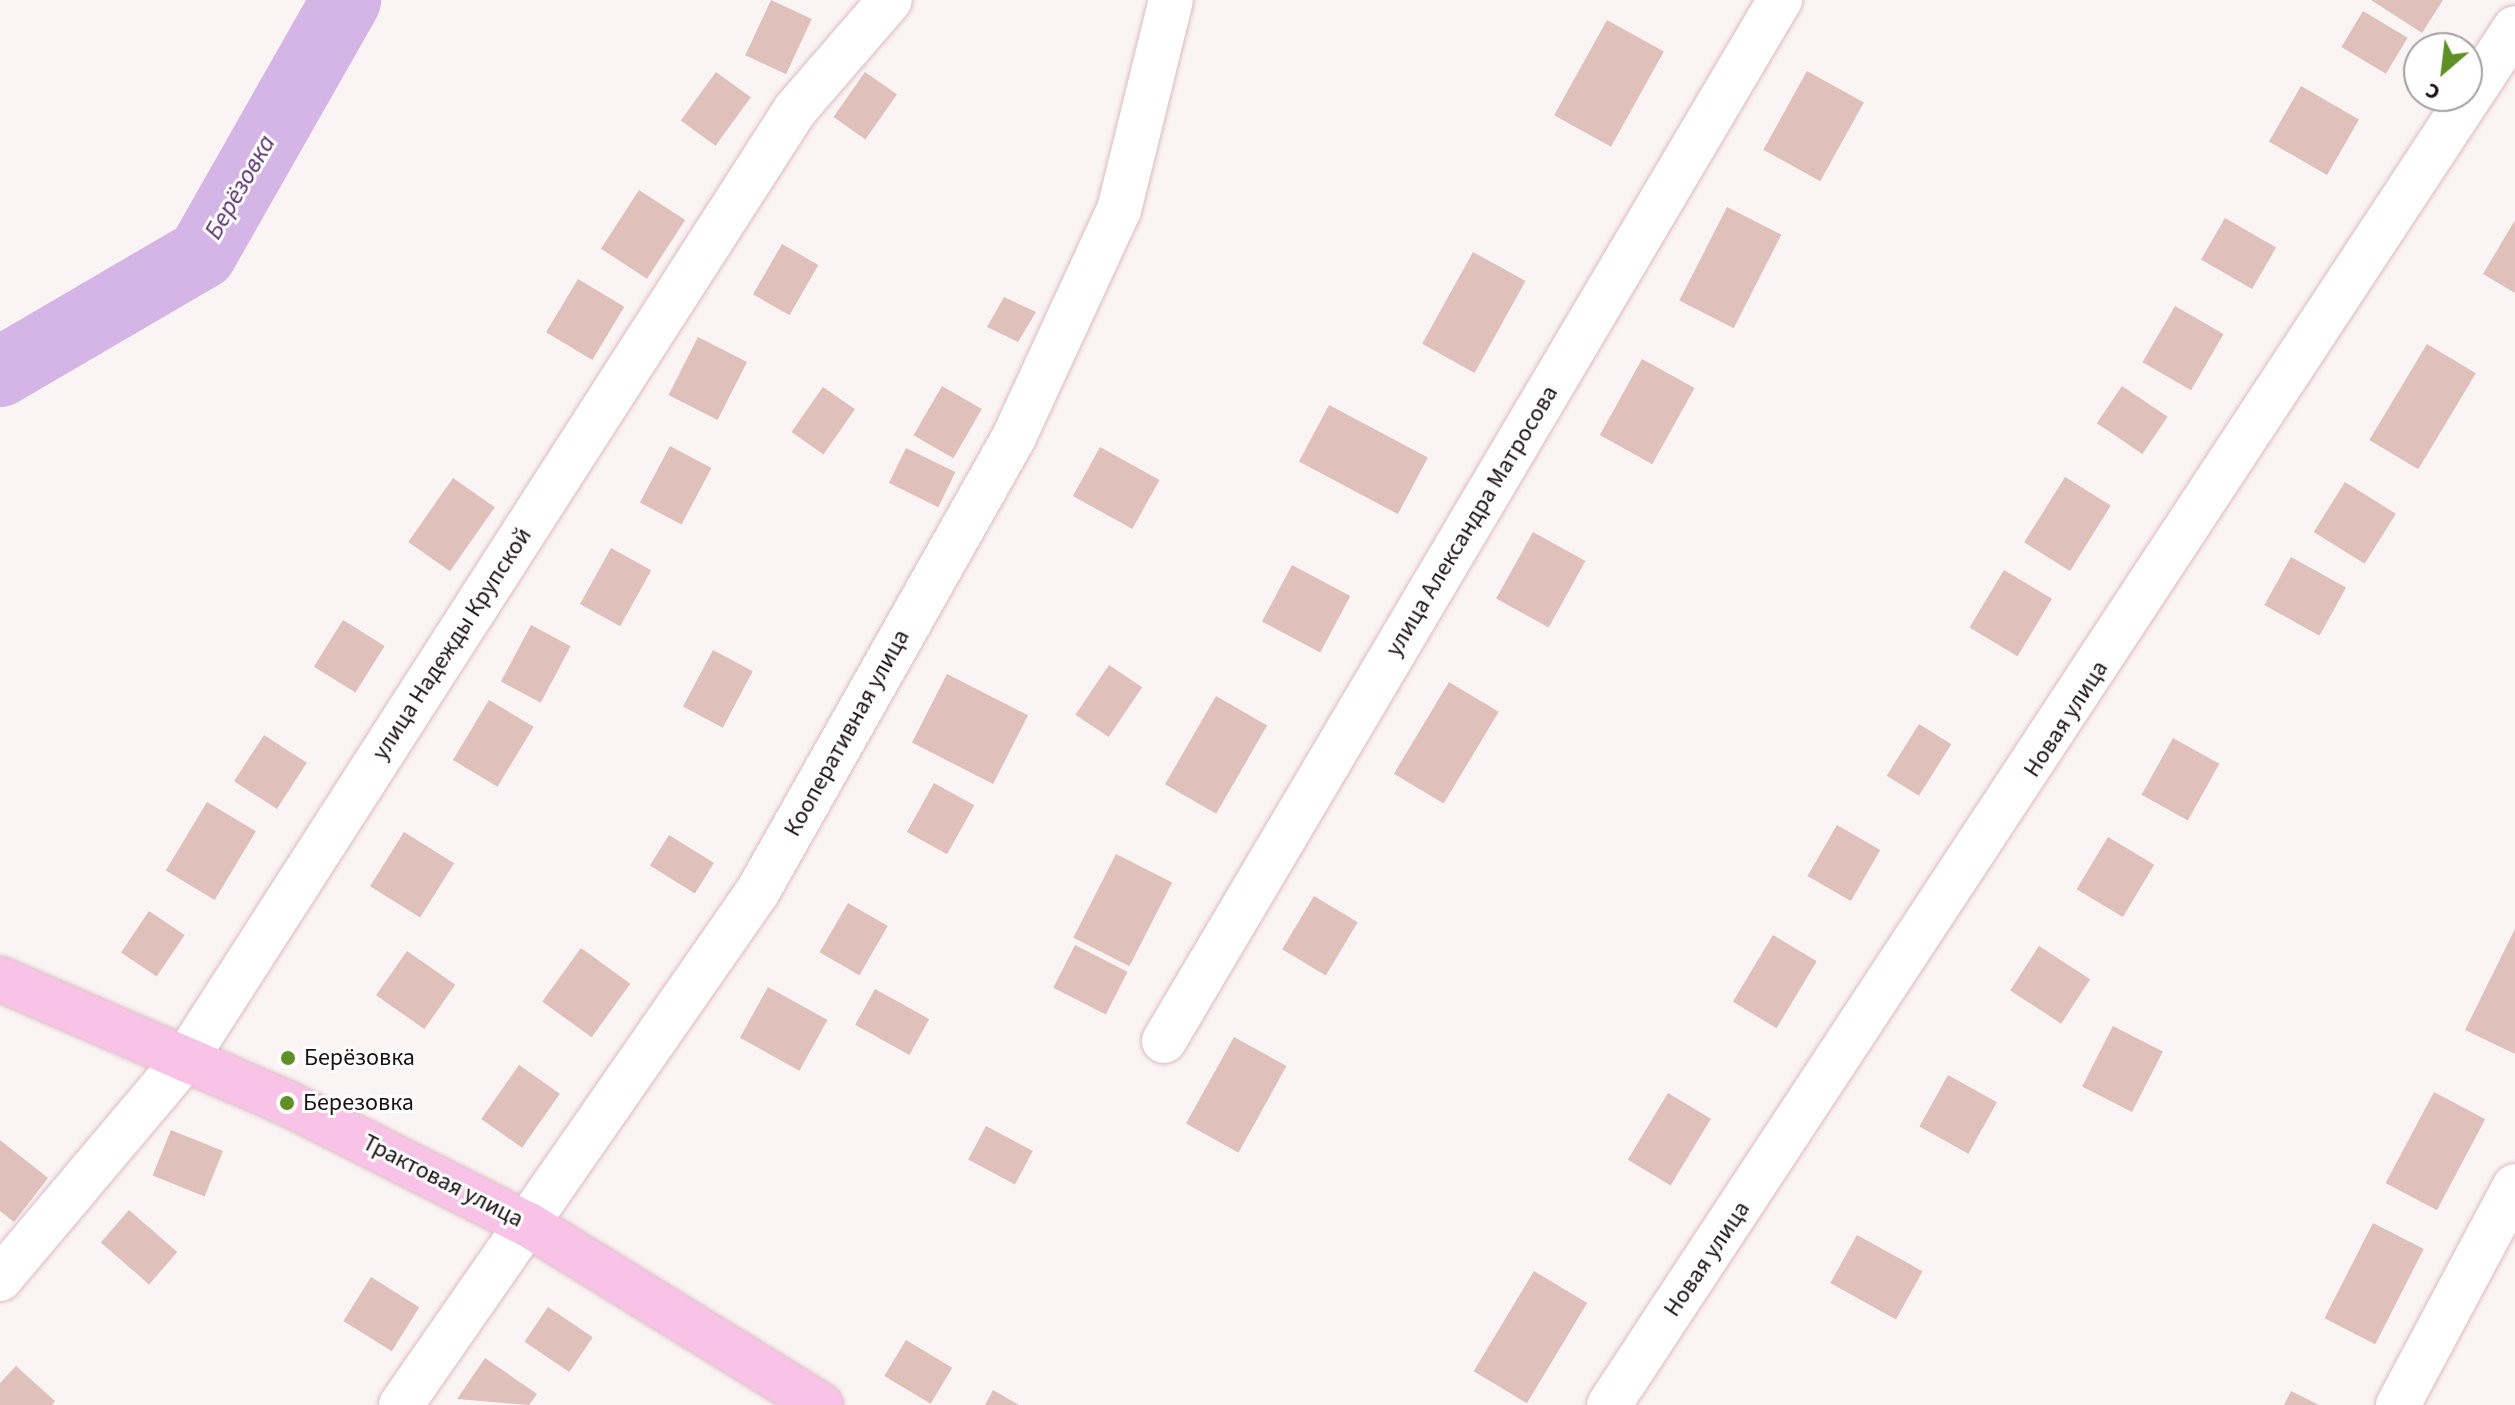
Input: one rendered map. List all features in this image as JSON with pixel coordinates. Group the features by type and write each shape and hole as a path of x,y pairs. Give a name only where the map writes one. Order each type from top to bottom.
{"highway":[{"name":"Трактовая улица","path":"0,979 187,1057 529,1225 821,1405"}],"street":[{"name":"улица Надежды Крупской","path":"0,1279 187,1057 795,110 890,0"},
{"name":"Кооперативная улица","path":"401,1405 529,1225 758,891 1013,439 1119,210 1171,0"},
{"name":"улица Александра Матросова","path":"1164,1041 1780,0"},
{"name":"Новая улица","path":"1609,1405 2515,28"},
{"path":"2398,1405 2515,1186"}],"building":[{"path":"771,0 812,19 786,74 745,55"},
{"path":"2371,0 2443,0 2420,32"},
{"path":"2363,11 2403,35 2403,45 2386,74 2341,47"},
{"path":"1607,20 1664,52 1611,147 1554,115"},
{"path":"1807,71 1864,103 1820,181 1763,150"},
{"path":"716,72 751,97 716,146 681,121"},
{"path":"865,72 897,94 865,139 833,117"},
{"path":"2301,86 2359,120 2327,175 2269,141"},
{"path":"639,190 685,220 647,279 601,249"},
{"path":"1727,207 1781,235 1734,328 1679,301"},
{"path":"2225,218 2276,248 2252,289 2201,260"},
{"path":"2515,220 2515,293 2483,274"},
{"path":"782,244 818,265 789,315 753,294"},
{"path":"1473,252 1525,281 1475,373 1422,344"},
{"path":"578,279 624,307 592,360 546,332"},
{"path":"1004,297 1036,312 1018,342 987,327"},
{"path":"2175,306 2223,334 2191,390 2142,362"},
{"path":"698,337 747,362 717,420 668,395"},
{"path":"2427,344 2476,373 2418,469 2369,440"},
{"path":"1642,359 1694,388 1652,464 1600,435"},
{"path":"942,386 982,409 953,458 914,435"},
{"path":"2122,386 2168,417 2142,454 2097,423"},
{"path":"823,387 855,409 823,454 791,432"},
{"path":"1329,405 1428,458 1398,514 1299,462"},
{"path":"670,446 711,468 681,525 640,503"},
{"path":"1100,447 1159,480 1132,529 1073,496"},
{"path":"906,448 955,472 938,507 889,483"},
{"path":"2065,477 2111,506 2070,571 2024,542"},
{"path":"453,478 495,507 450,571 408,542"},
{"path":"2345,482 2396,514 2365,564 2314,532"},
{"path":"1533,532 1585,561 1549,628 1496,598"},
{"path":"611,548 651,570 620,626 580,604"},
{"path":"2291,557 2346,588 2319,636 2264,605"},
{"path":"1292,565 1350,596 1320,652 1262,622"},
{"path":"2004,570 2052,599 2017,656 1969,627"},
{"path":"343,620 385,646 355,693 314,667"},
{"path":"531,625 571,646 541,703 501,682"},
{"path":"713,650 753,671 723,728 683,707"},
{"path":"1109,665 1142,687 1109,737 1075,715"},
{"path":"947,674 1028,715 993,784 912,743"},
{"path":"1449,682 1499,712 1444,804 1394,774"},
{"path":"1216,696 1267,726 1216,814 1165,784"},
{"path":"489,700 534,727 498,787 453,760"},
{"path":"1919,724 1951,744 1919,796 1887,776"},
{"path":"264,735 307,763 277,809 234,781"},
{"path":"2173,738 2219,764 2188,821 2141,795"},
{"path":"934,783 974,805 947,854 907,832"},
{"path":"207,802 256,831 215,900 166,871"},
{"path":"1837,825 1880,850 1851,901 1808,876"},
{"path":"404,832 454,863 420,918 370,886"},
{"path":"669,835 714,863 695,894 650,866"},
{"path":"2108,837 2154,865 2123,917 2077,889"},
{"path":"1116,854 1172,883 1129,966 1073,938"},
{"path":"1314,896 1358,922 1326,975 1282,949"},
{"path":"848,903 888,926 859,975 820,952"},
{"path":"149,911 185,935 157,976 121,952"},
{"path":"2515,929 2515,1054 2465,1030"},
{"path":"1773,935 1817,961 1777,1028 1733,1002"},
{"path":"1075,945 1128,972 1106,1015 1053,988"},
{"path":"2039,946 2090,979 2061,1024 2010,990"},
{"path":"581,948 630,984 592,1037 542,1001"},
{"path":"407,951 455,985 424,1029 376,995"},
{"path":"768,987 827,1020 799,1071 740,1038"},
{"path":"875,989 929,1019 909,1055 855,1025"},
{"path":"2113,1026 2163,1051 2132,1112 2082,1087"},
{"path":"1234,1037 1286,1066 1238,1153 1186,1124"},
{"path":"519,1065 560,1094 522,1148 481,1119"},
{"path":"1948,1075 1997,1102 1968,1154 1919,1127"},
{"path":"2434,1092 2485,1119 2437,1210 2386,1183"},
{"path":"1668,1093 1711,1119 1671,1186 1628,1160"},
{"path":"986,1126 1033,1151 1015,1184 968,1160"},
{"path":"171,1130 223,1151 205,1196 153,1175"},
{"path":"0,1140 48,1178 14,1222 0,1211"},
{"path":"129,1210 177,1252 149,1284 101,1242"},
{"path":"2373,1223 2424,1249 2375,1344 2324,1318"},
{"path":"1857,1235 1923,1271 1896,1319 1830,1283"},
{"path":"1534,1271 1587,1303 1527,1403 1474,1371"},
{"path":"371,1277 419,1307 392,1351 343,1321"},
{"path":"548,1307 593,1337 569,1372 525,1342"},
{"path":"906,1340 952,1368 931,1404 884,1376"},
{"path":"485,1358 537,1394 529,1405 457,1399"},
{"path":"16,1366 55,1401 52,1405 0,1405 0,1383"},
{"path":"993,1390 1019,1405 985,1405"},
{"path":"2291,1391 2319,1405 2284,1405"}],"waterway":[{"name":"Берёзовка","path":"0,372 202,254 346,0"}],"place":[{"name":"Берёзовка","path":"288,1058"},
{"name":"Березовка","path":"287,1103"}]}
